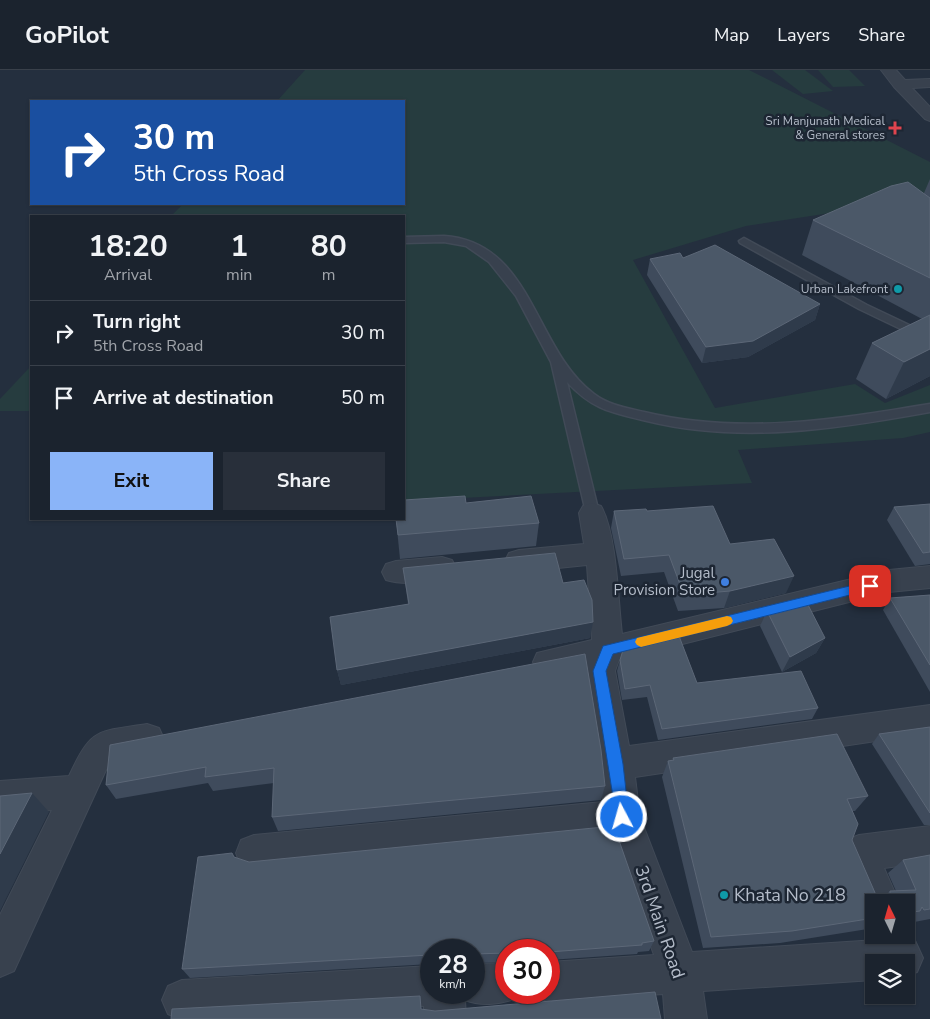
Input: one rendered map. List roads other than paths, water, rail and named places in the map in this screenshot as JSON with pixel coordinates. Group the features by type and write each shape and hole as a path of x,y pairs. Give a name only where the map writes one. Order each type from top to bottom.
{"street":[{"path":"888,70 930,116"},
{"path":"899,84 930,83"},
{"path":"592,513 600,554 608,650"},
{"path":"493,563 600,554"},
{"path":"396,572 464,566"},
{"path":"521,667 608,650 889,581 930,577"},
{"name":"3rd Main Road","path":"608,650 600,671 616,764 622,817 680,972 686,1019"},
{"path":"616,764 930,719"},
{"path":"0,957 94,759 106,746 173,734"},
{"path":"0,798 80,791"},
{"path":"254,853 622,817"},
{"path":"877,894 859,852 930,844"},
{"path":"560,981 904,958 898,944"},
{"path":"182,1000 420,987"},
{"path":"444,1004 445,1019"}],"lane":[{"path":"405,240 457,240 476,246 498,262 535,319 556,361 592,513"},
{"path":"744,241 863,307 930,339"},
{"path":"556,361 590,397 610,407 664,423 736,430 783,429 867,419 930,408"}],"place":[{"name":"Sri Manjunath Medical & General stores","path":"895,128"},
{"name":"Urban Lakefront","path":"898,289"},
{"name":"Jugal Provision Store","path":"725,582"},
{"name":"Khata No 218","path":"724,895"}]}
